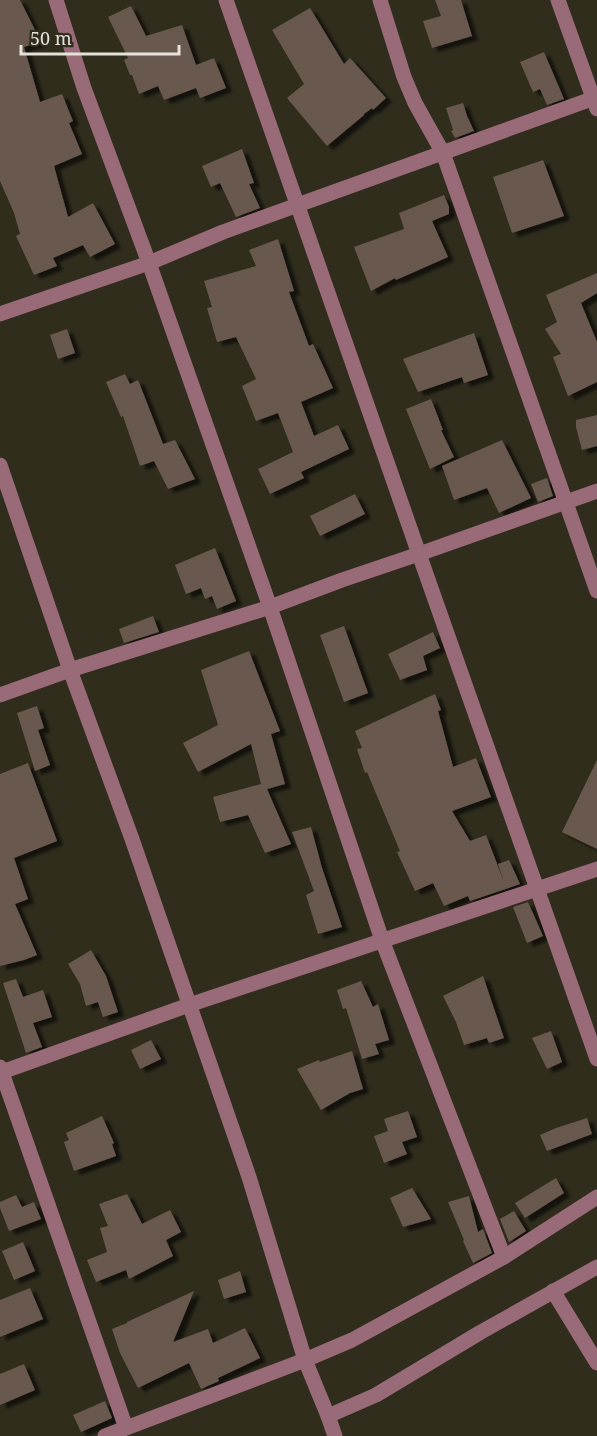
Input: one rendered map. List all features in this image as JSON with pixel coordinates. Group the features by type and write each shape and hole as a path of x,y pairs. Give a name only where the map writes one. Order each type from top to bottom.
{"street":[{"path":"56,0 84,88 149,262 270,607 382,940 504,1257"},
{"path":"226,0 597,1059"},
{"path":"381,0 404,77 415,103 443,153 597,591"},
{"path":"0,314 149,262 223,232 443,153 596,102 558,0"},
{"path":"0,465 249,1177 305,1360 335,1436"},
{"path":"0,695 70,670 270,607 597,491"},
{"path":"136,1429 1,1069 597,869"},
{"path":"105,1436 136,1429 352,1340 504,1257 597,1197"},
{"path":"328,1416 376,1395 481,1332 597,1267"},
{"path":"553,1291 597,1364"}],"building":[{"path":"0,0 20,0 41,42 24,47 40,102 62,94 73,121 69,123 82,154 54,166 68,217 93,203 115,244 90,257 83,245 53,258 57,266 34,275 16,236 20,234 14,213 0,181"},
{"path":"435,0 461,0 472,36 432,48 423,21 441,16"},
{"path":"131,6 146,36 182,25 196,65 214,58 226,88 200,98 196,88 164,100 158,86 139,94 124,60 128,58 108,17"},
{"path":"310,8 344,64 350,58 386,98 327,146 287,98 304,84 272,30"},
{"path":"544,52 564,99 547,105 540,89 533,92 520,62"},
{"path":"463,103 474,131 455,138 451,131 453,130 446,108"},
{"path":"242,149 254,183 249,184 260,208 236,217 220,183 211,187 202,166"},
{"path":"543,160 564,216 512,233 493,177"},
{"path":"444,195 449,214 432,221 448,257 396,280 395,278 371,291 354,247 404,229 399,213"},
{"path":"278,239 294,291 289,292 309,346 313,344 333,388 301,402 314,436 338,425 349,449 301,472 304,478 270,494 258,469 293,452 278,413 256,421 242,386 256,379 236,337 217,342 207,308 212,307 204,281 256,266 249,250"},
{"path":"597,273 597,293 581,303 597,342 597,382 568,396 553,357 561,354 545,329 557,322 546,295"},
{"path":"67,329 75,353 58,359 50,335"},
{"path":"474,333 488,375 464,383 462,377 418,392 403,359"},
{"path":"125,374 130,384 138,380 163,444 175,440 195,479 168,489 154,461 140,466 123,416 121,417 106,382"},
{"path":"431,399 443,430 441,430 454,457 430,469 406,409"},
{"path":"597,415 597,446 582,450 576,420"},
{"path":"502,440 531,498 499,513 487,488 454,500 442,466"},
{"path":"547,478 553,496 538,502 531,484"},
{"path":"355,494 365,514 320,536 310,516"},
{"path":"215,548 236,601 217,609 212,596 205,599 201,588 186,594 175,565"},
{"path":"153,616 159,632 124,643 119,629"},
{"path":"344,626 368,693 344,702 320,635"},
{"path":"433,632 440,648 423,656 427,670 400,680 388,654"},
{"path":"249,651 280,731 271,734 285,784 267,789 291,844 265,853 248,815 220,822 213,797 261,784 251,744 198,772 183,743 218,725 201,670"},
{"path":"435,694 441,710 438,711 453,767 476,758 491,797 452,811 470,841 486,835 504,882 498,864 509,860 520,884 470,901 468,896 444,906 433,883 415,891 397,852 400,851 367,772 365,773 357,749 362,748 355,731"},
{"path":"37,706 44,728 38,730 50,765 35,771 17,713"},
{"path":"597,760 597,849 562,832"},
{"path":"28,763 57,841 14,858 28,899 15,904 37,955 0,966 0,774"},
{"path":"311,827 342,927 318,934 306,895 314,891 292,832"},
{"path":"528,902 543,936 527,943 513,907"},
{"path":"91,950 106,976 118,1012 103,1017 98,1002 86,1006 80,984 68,964"},
{"path":"483,976 504,1038 489,1043 487,1038 464,1045 443,996"},
{"path":"16,979 23,997 43,990 52,1017 33,1023 42,1047 26,1053 3,983"},
{"path":"361,981 373,1007 378,1004 389,1040 375,1044 379,1054 362,1059 346,1008 343,1009 337,990"},
{"path":"551,1031 562,1062 547,1069 532,1038"},
{"path":"151,1040 161,1059 140,1069 131,1050"},
{"path":"352,1051 363,1089 350,1093 321,1110 297,1069"},
{"path":"408,1111 417,1137 402,1142 407,1154 384,1163 374,1136 388,1131 384,1119"},
{"path":"102,1116 114,1143 112,1144 116,1156 74,1171 64,1142 69,1140 66,1133"},
{"path":"587,1118 592,1134 547,1151 540,1135"},
{"path":"556,1178 564,1193 525,1218 515,1203"},
{"path":"412,1188 431,1219 403,1227 390,1198"},
{"path":"127,1194 142,1224 170,1210 181,1232 166,1240 173,1256 129,1279 126,1270 96,1282 87,1260 107,1252 100,1228 108,1226 99,1204"},
{"path":"16,1195 22,1207 34,1202 41,1219 9,1231 0,1202"},
{"path":"469,1196 478,1232 483,1229 492,1253 473,1263 448,1202"},
{"path":"514,1211 526,1231 509,1242 500,1219"},
{"path":"23,1242 35,1271 14,1280 2,1251"},
{"path":"240,1271 246,1292 224,1299 218,1280"},
{"path":"30,1288 43,1319 0,1337 0,1300"},
{"path":"194,1291 173,1342 208,1329 213,1343 245,1328 260,1358 218,1378 219,1381 201,1389 189,1363 138,1388 120,1353 112,1329"},
{"path":"24,1364 35,1390 0,1405 0,1374"},
{"path":"105,1401 112,1418 81,1432 73,1415"}]}
